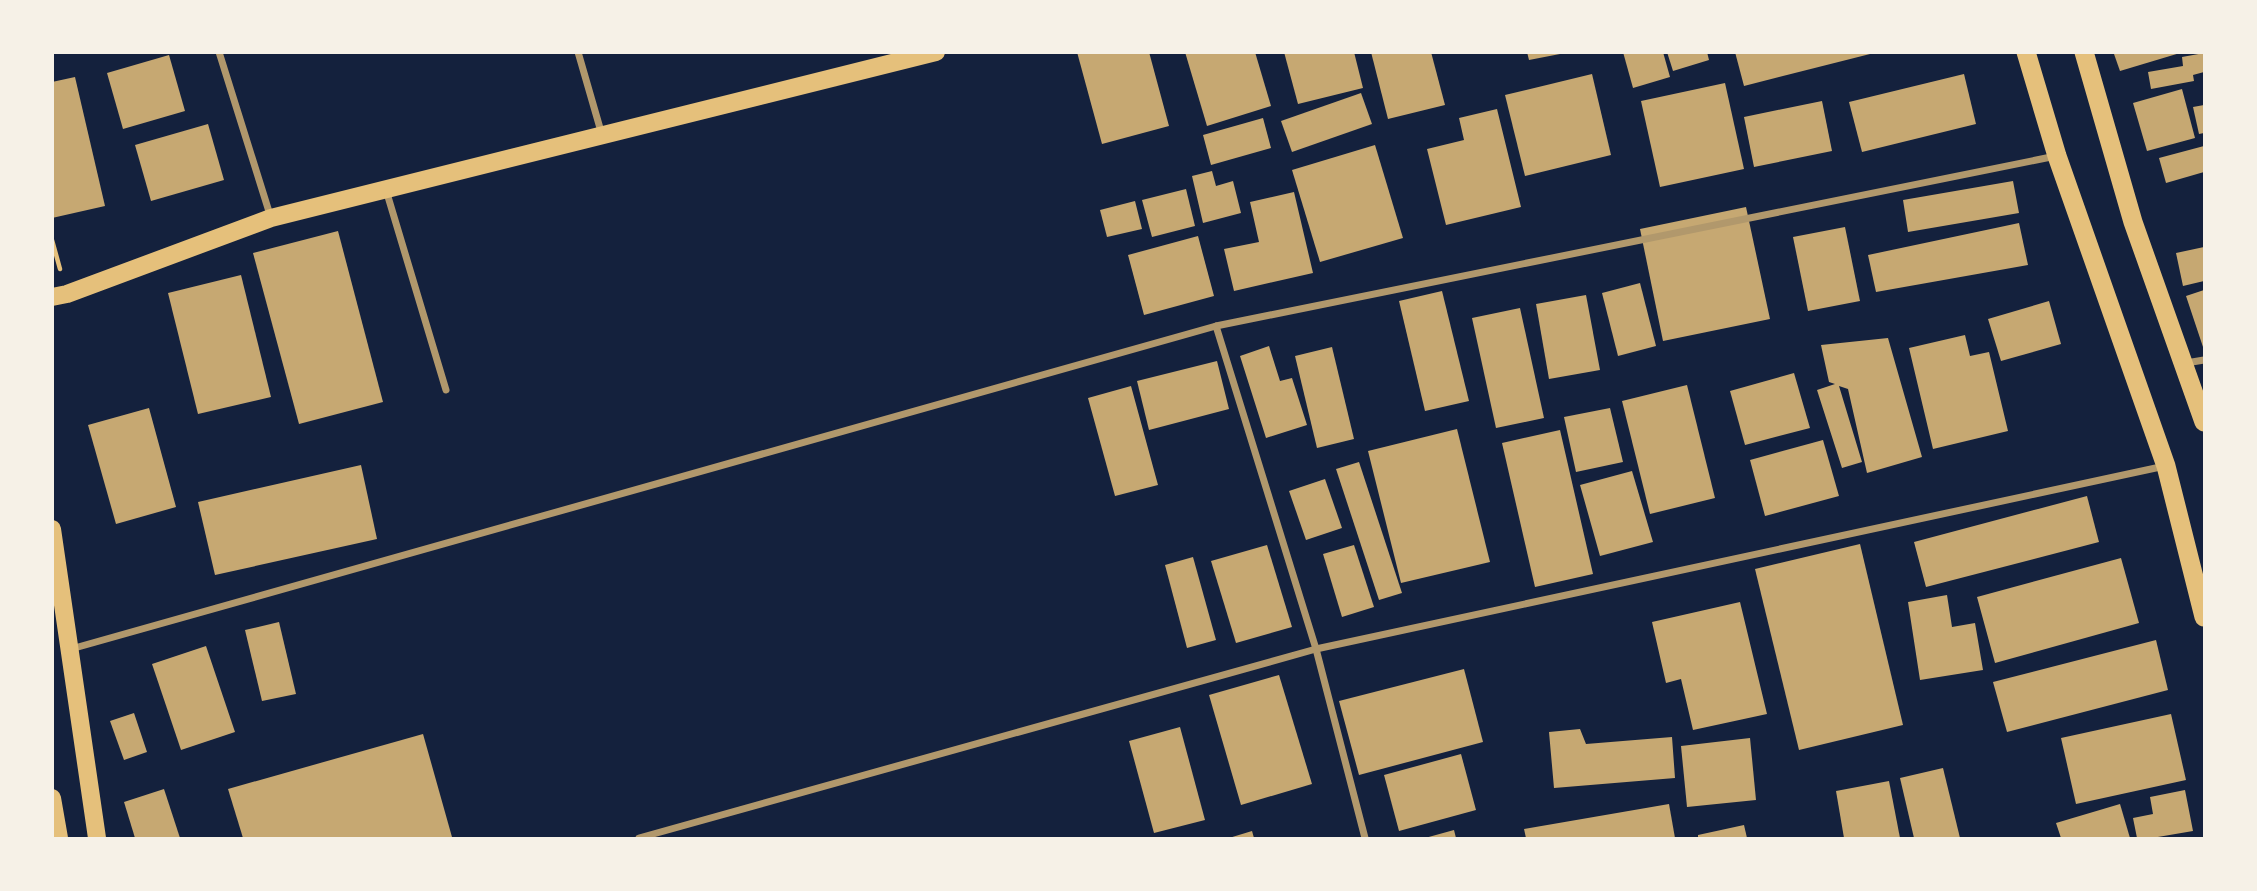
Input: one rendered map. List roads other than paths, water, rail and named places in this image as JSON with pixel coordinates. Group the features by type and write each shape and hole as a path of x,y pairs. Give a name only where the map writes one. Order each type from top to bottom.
{"highway":[{"path":"2026,52 2057,156 2166,466 2204,617"},
{"path":"2084,52 2133,222 2195,362 2204,422"}],"main road":[{"path":"52,297 67,294 271,218 936,52"},
{"path":"52,529 97,838"},
{"path":"52,797 59,838"}],"street":[{"path":"219,52 271,218"},
{"path":"578,52 602,135"},
{"path":"71,649 1216,326 2057,156"},
{"path":"386,189 446,390"},
{"path":"1216,326 1316,649 1365,838"},
{"path":"639,838 1316,649 2166,466"}]}
